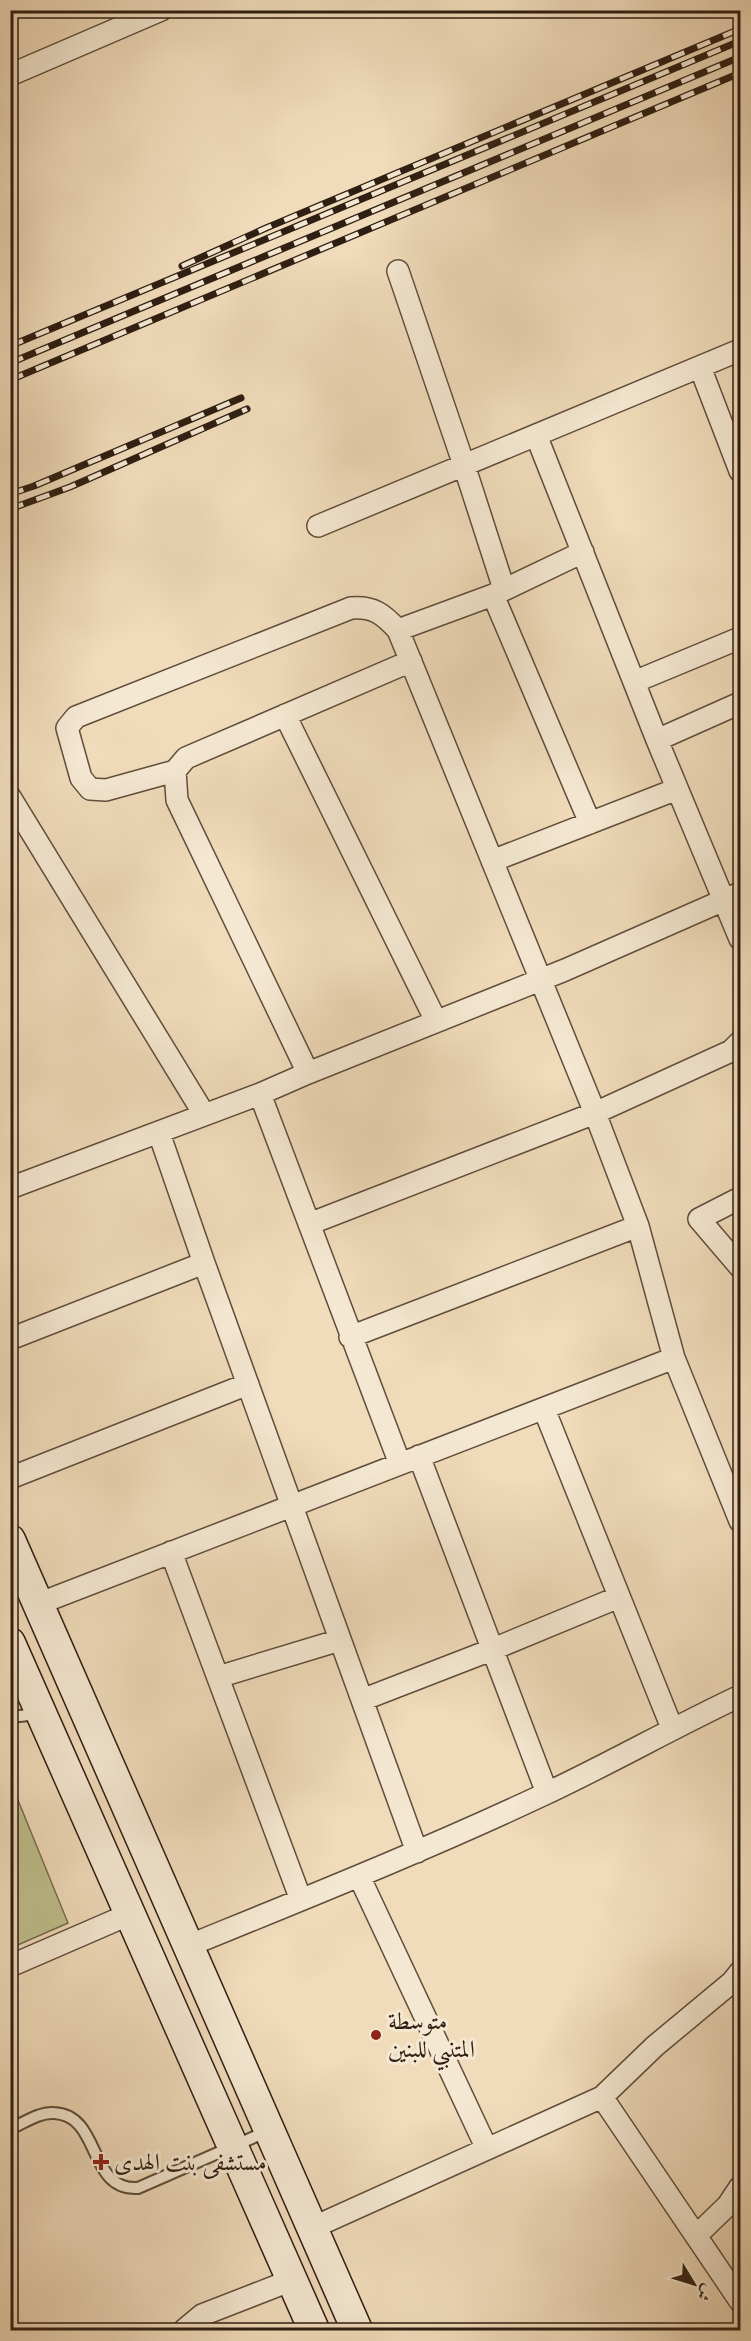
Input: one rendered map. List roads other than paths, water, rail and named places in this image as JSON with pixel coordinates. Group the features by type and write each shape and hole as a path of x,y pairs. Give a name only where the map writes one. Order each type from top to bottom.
{"street":[{"path":"10,75 161,10"},
{"path":"398,271 464,465 498,592 590,823"},
{"path":"318,526 741,350"},
{"path":"700,367 741,471"},
{"path":"536,435 677,789 732,897 741,939"},
{"path":"398,630 498,592 583,552"},
{"path":"411,662 186,758 176,771 106,790 90,789 81,778 67,729 76,717 351,608 364,607 384,616 398,630 595,1113 638,1226 674,1358 741,1521"},
{"path":"634,682 741,638"},
{"path":"657,740 741,704"},
{"path":"285,715 435,1021"},
{"path":"176,771 177,800 308,1073"},
{"path":"492,861 677,789"},
{"path":"10,797 204,1114"},
{"path":"10,1188 260,1095 732,897"},
{"path":"309,1224 595,1113 731,1051 741,1042"},
{"path":"260,1095 350,1338 409,1460 491,1650 547,1793"},
{"path":"159,1133 417,1852"},
{"path":"741,1198 699,1219 741,1267"},
{"path":"350,1338 638,1226"},
{"path":"10,1339 204,1263"},
{"path":"38,1604 674,1358"},
{"path":"10,1478 248,1384"},
{"path":"544,1408 672,1728"},
{"path":"10,1540 357,2331"},
{"path":"171,1552 301,1900"},
{"path":"362,1700 620,1597"},
{"path":"218,1677 340,1640"},
{"path":"10,1643 314,2331"},
{"path":"188,1946 417,1852 547,1793 672,1728 741,1696"},
{"path":"359,1876 487,2149"},
{"path":"10,1966 130,1914"},
{"path":"312,2228 602,2097 655,2046 741,1972"},
{"path":"602,2097 741,2301"},
{"path":"696,2236 728,2205 741,2187"},
{"path":"184,2331 202,2314 292,2280"}],"lane":[{"path":"10,1717 41,1714"},
{"path":"10,2129 44,2114 65,2115 82,2128 108,2178 116,2185 127,2189 138,2188 269,2130"}],"railway":[{"path":"182,266 266,228 740,29"},
{"path":"10,346 740,41"},
{"path":"10,363 740,57"},
{"path":"10,380 740,73"},
{"path":"10,494 34,486 241,398"},
{"path":"10,509 70,487 247,409"}],"place":[{"name":"متوسطة المتنبي للبنين","path":"376,2035"},
{"name":"مستشفى بنت الهدى","path":"101,2162"}]}
